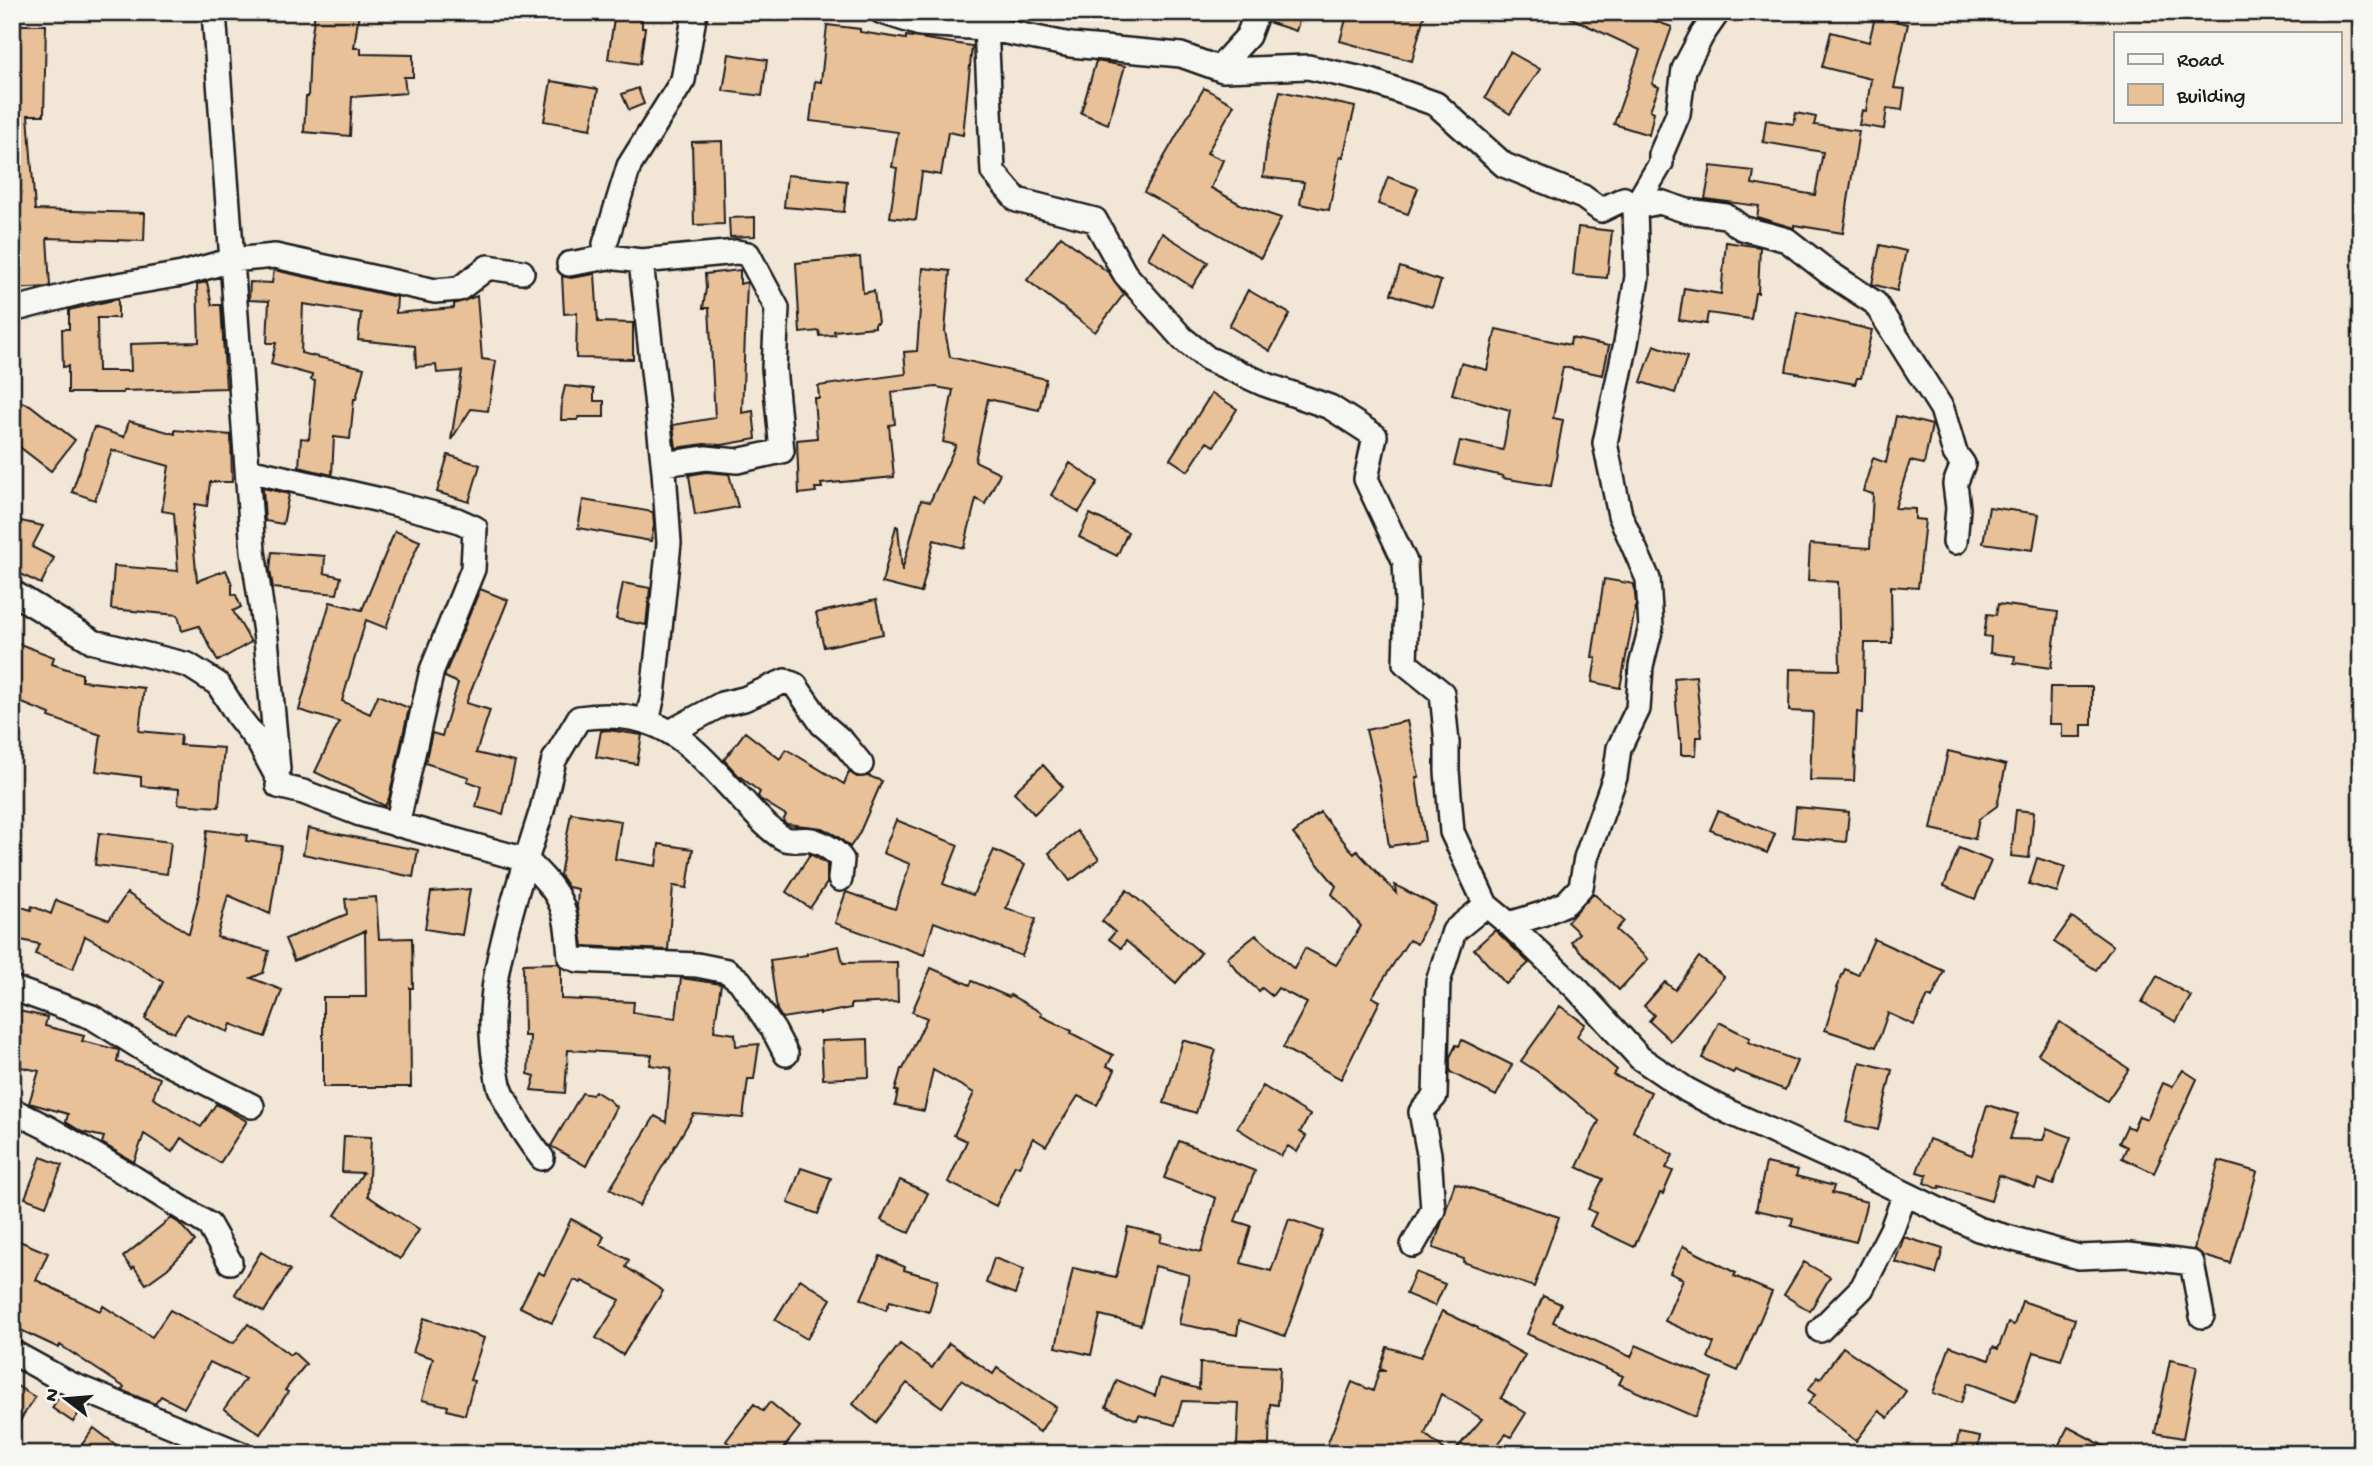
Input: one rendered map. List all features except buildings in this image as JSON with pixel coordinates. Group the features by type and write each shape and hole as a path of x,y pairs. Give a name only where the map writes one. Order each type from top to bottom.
{"street":[{"path":"214,12 253,551 267,639 278,786 303,792 360,814 526,860 558,894 566,915 570,957 578,960 697,965 727,971 740,981 774,1031 786,1055"},
{"path":"606,244 629,166 683,80 695,12"},
{"path":"882,12 920,24 981,20 1071,45 1181,55 1223,70 1308,67 1393,88 1436,104 1504,165 1583,197 1601,210 1625,199 1634,207"},
{"path":"1223,70 1226,60 1248,36 1257,12"},
{"path":"1509,924 1566,903 1581,887 1586,858 1615,777 1619,748 1638,709 1641,666 1651,626 1648,579 1620,515 1605,443 1637,277 1634,207 1661,163 1661,154 1678,114 1684,69 1718,12"},
{"path":"981,20 993,172 1017,200 1095,220 1125,274 1182,338 1207,358 1264,384 1330,407 1375,436 1367,479 1405,562 1405,663 1442,694 1452,832 1486,905 1578,990 1640,1058 1686,1090 1978,1229 2079,1257 2129,1255 2192,1264 2202,1316"},
{"path":"1634,207 1660,202 1687,211 1726,216 1742,228 1787,240 1828,272 1875,303 1941,409 1955,453 1963,464 1955,484 1958,508 1955,542"},
{"path":"569,264 609,257 641,261 737,251 748,254 777,308 774,368 782,451 737,461 706,458 664,464"},
{"path":"12,310 89,290 182,274 232,260 275,256 435,291 459,289 488,267 522,272"},
{"path":"641,261 650,323 669,543 653,695 647,722"},
{"path":"248,470 457,520 475,528 473,569 432,670 397,825"},
{"path":"12,592 94,642 188,665 218,684 259,743 279,780"},
{"path":"670,732 722,704 744,699 785,681 795,685 822,724 843,742 861,764"},
{"path":"542,1158 520,1130 500,1087 491,1038 495,986 504,934 542,810 554,760 579,718 607,714 657,724 670,732 692,747 760,819 786,839 811,840 836,853 842,860 839,879"},
{"path":"1413,1245 1433,1210 1430,1154 1421,1112 1434,1096 1438,982 1454,931 1486,905"},
{"path":"12,988 92,1017 159,1059 252,1106"},
{"path":"12,1110 101,1158 209,1225 230,1262"},
{"path":"1820,1330 1862,1288 1892,1229 1905,1194"},
{"path":"12,1352 70,1384 241,1454"}]}
